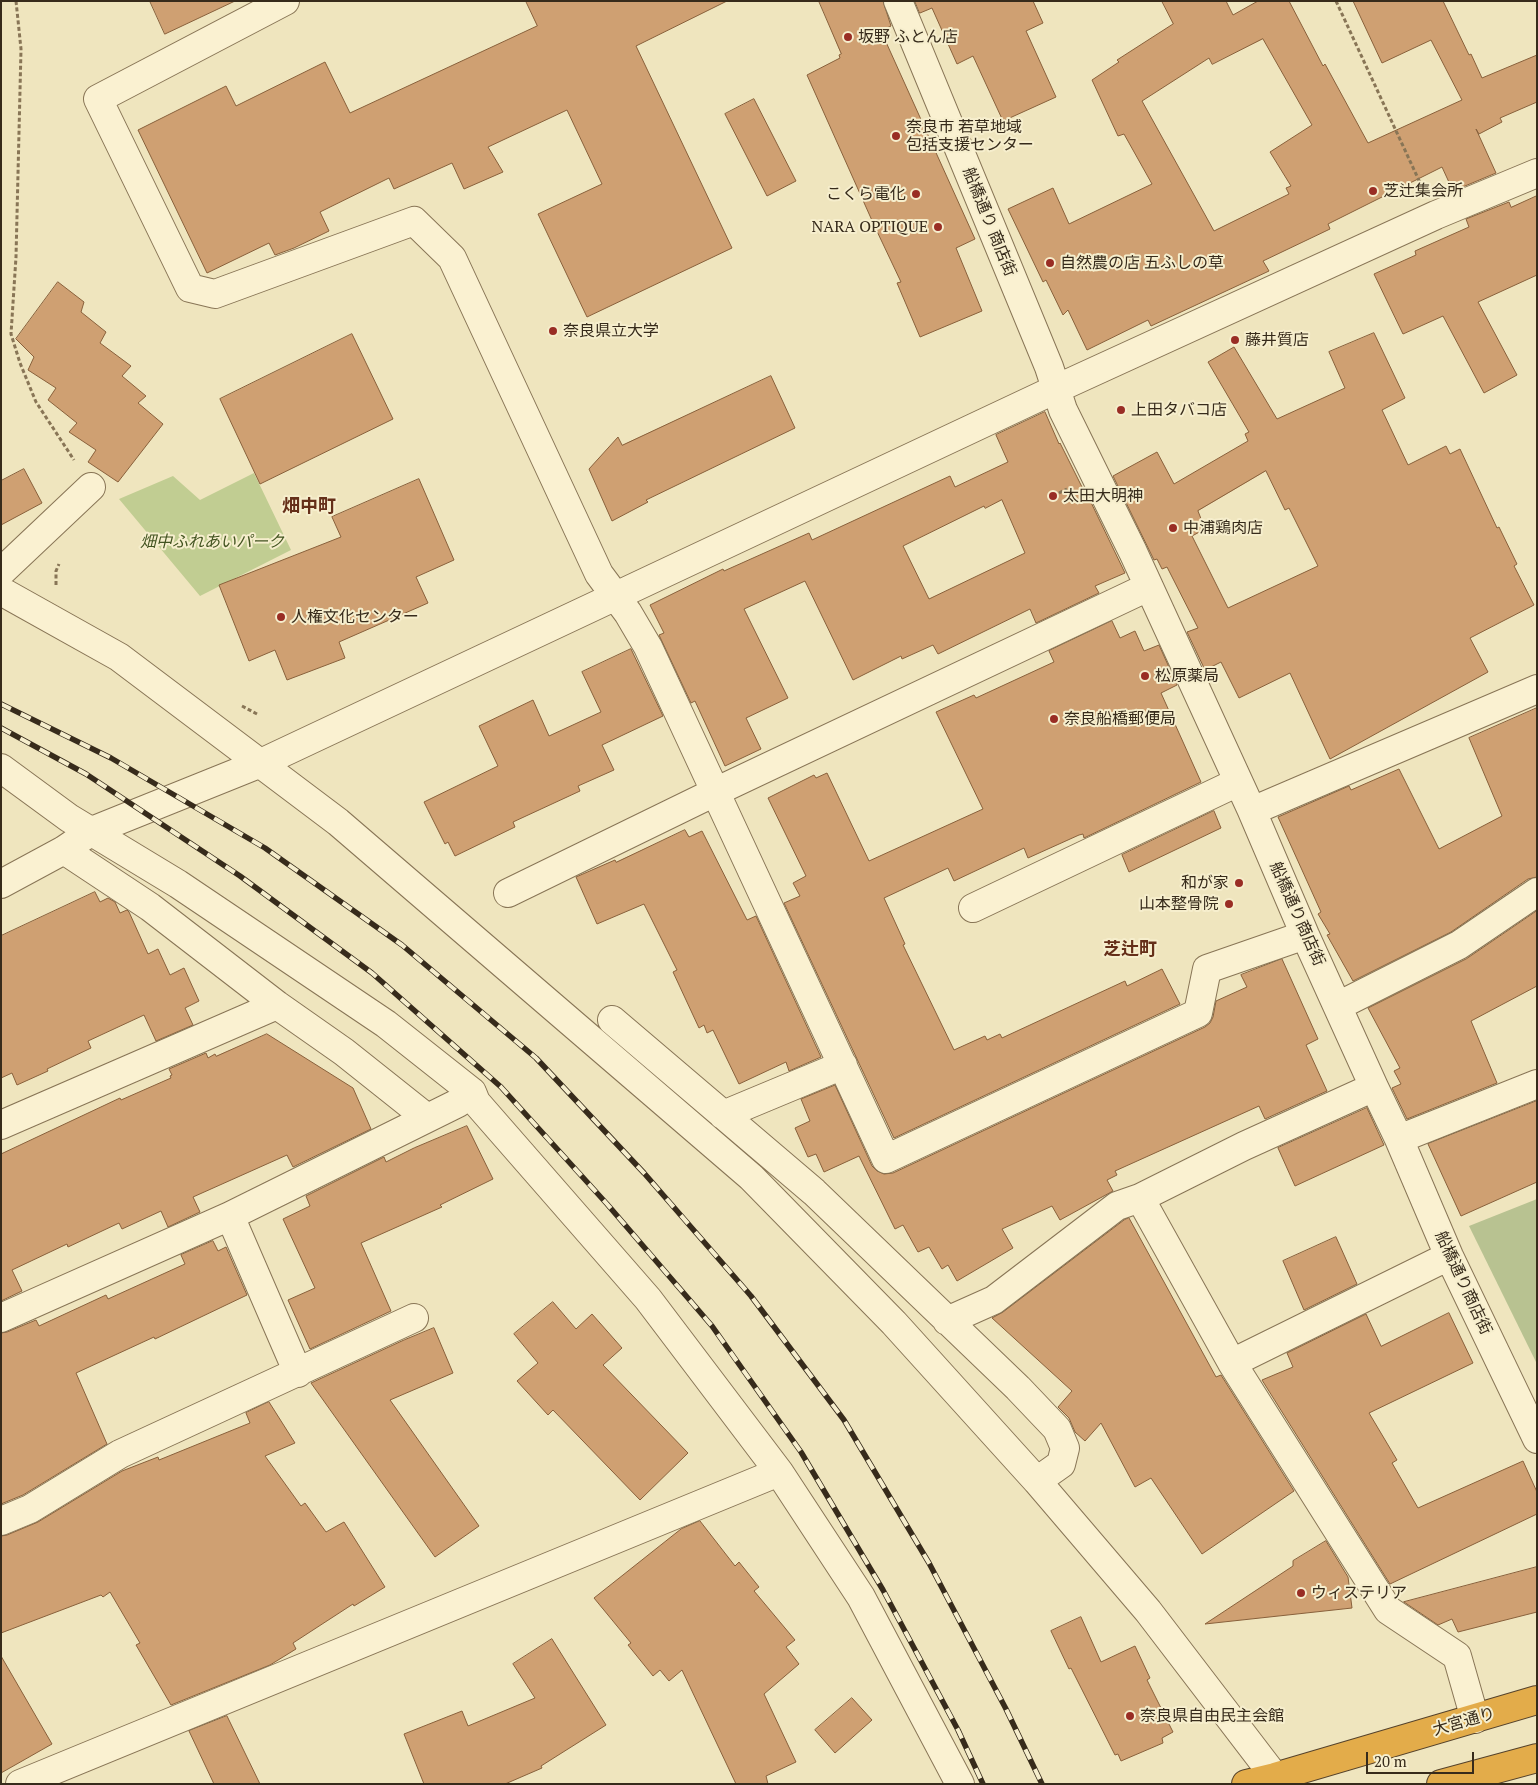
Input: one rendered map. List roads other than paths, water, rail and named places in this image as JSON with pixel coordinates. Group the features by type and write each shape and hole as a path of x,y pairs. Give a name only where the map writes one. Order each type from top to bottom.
{"highway":[{"name":"大宮通り","path":"1246,1784 1537,1700"},
{"path":"1441,1784 1537,1758"}],"street":[{"path":"285,1 98,99 190,288 215,294 414,221 452,258 599,574 628,613 648,647 886,1159 1198,1013 1207,968 1305,935"},
{"name":"船橋通り 商店街","path":"898,1 1056,388"},
{"path":"1,884 64,850 92,831 261,763 1056,388 1436,215 1537,173"},
{"name":"船橋通り商店街","path":"1056,388 1063,410 1133,552 1252,811 1305,935 1399,1139 1450,1256 1537,1439"},
{"path":"1,572 91,487"},
{"path":"508,893 715,792 1148,587"},
{"path":"1,591 119,657 338,822 751,1177 894,1323 1037,1481 1148,1611 1275,1777"},
{"path":"1252,811 1537,690"},
{"path":"1,768 69,818 178,884 386,1024 472,1092 476,1102 648,1299 779,1472 861,1597 960,1784"},
{"path":"973,908 1238,782"},
{"path":"64,850 150,907 278,1005 344,1052 426,1118"},
{"path":"1338,1006 1459,945 1537,892"},
{"path":"1,1125 278,1005"},
{"path":"612,1020 814,1192 1018,1388 1058,1429 1065,1448 1061,1464 1037,1481"},
{"path":"724,1115 843,1065"},
{"path":"1399,1139 1537,1084"},
{"path":"947,1321 994,1300 1118,1206 1140,1198 1244,1146 1374,1088"},
{"path":"1,1318 230,1216 458,1103 472,1092"},
{"path":"1140,1198 1232,1363 1388,1610 1457,1656 1475,1719"},
{"path":"230,1216 298,1372"},
{"path":"1232,1363 1450,1256"},
{"path":"1,1521 30,1510 120,1454 414,1318"},
{"path":"20,1784 779,1472"}],"railway":[{"path":"1,704 111,758 265,848 402,945 536,1058 644,1173 751,1296 844,1420 929,1563 1006,1709 1042,1784"},
{"path":"1,728 86,774 240,876 372,973 501,1087 607,1204 712,1326 801,1452 883,1590 958,1730 983,1784"}],"place":[{"name":"坂野 ふとん店","path":"848,37"},
{"name":"奈良市 若草地域 包括支援センター","path":"896,136"},
{"name":"芝辻集会所","path":"1373,191"},
{"name":"こくら電化","path":"916,194"},
{"name":"NARA OPTIQUE","path":"938,227"},
{"name":"自然農の店 五ふしの草","path":"1050,263"},
{"name":"奈良県立大学","path":"553,331"},
{"name":"藤井質店","path":"1235,340"},
{"name":"上田タバコ店","path":"1121,410"},
{"name":"太田大明神","path":"1053,496"},
{"name":"中浦鶏肉店","path":"1173,528"},
{"name":"人権文化センター","path":"281,617"},
{"name":"松原薬局","path":"1145,676"},
{"name":"奈良船橋郵便局","path":"1054,719"},
{"name":"和が家","path":"1239,883"},
{"name":"山本整骨院","path":"1229,904"},
{"name":"ウィステリア","path":"1301,1593"},
{"name":"奈良県自由民主会館","path":"1130,1716"}],"district":[{"name":"畑中町","path":"309,507"},
{"name":"芝辻町","path":"1130,950"}],"park label":[{"name":"畑中ふれあいパーク","path":"212,542"}]}
